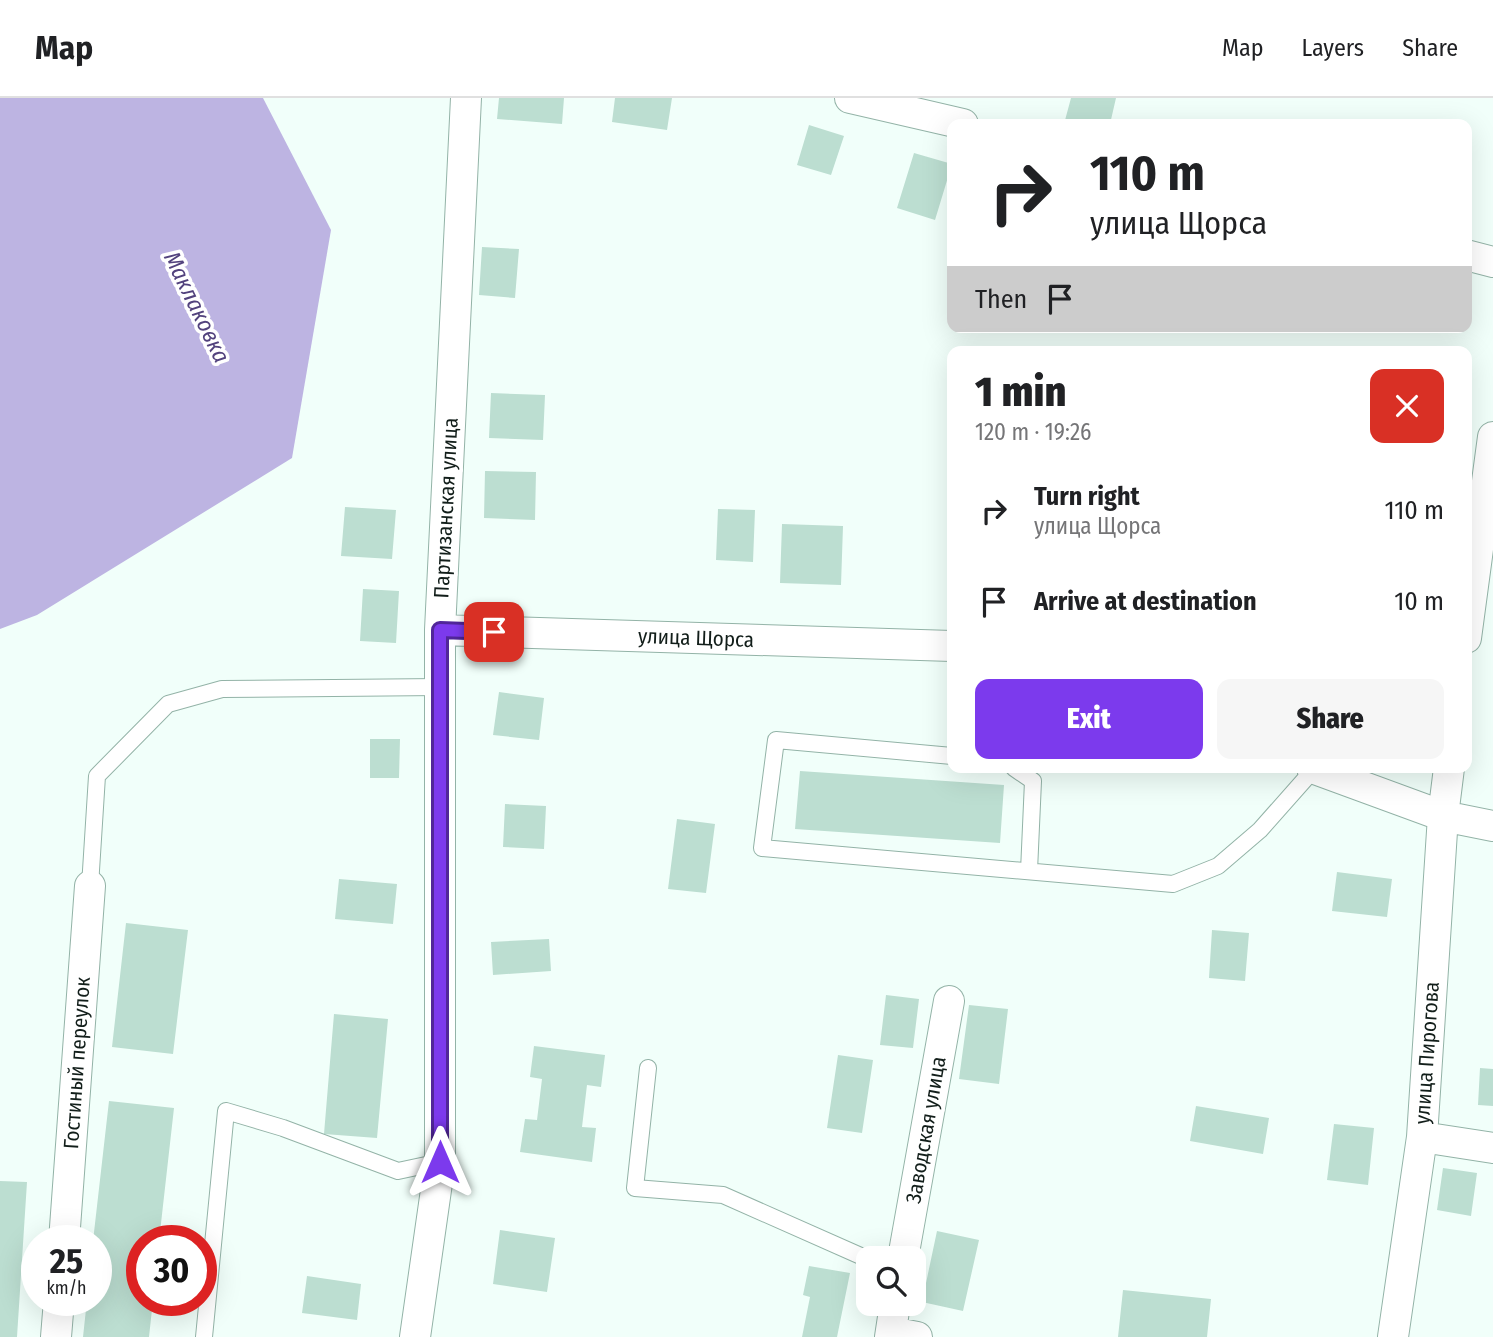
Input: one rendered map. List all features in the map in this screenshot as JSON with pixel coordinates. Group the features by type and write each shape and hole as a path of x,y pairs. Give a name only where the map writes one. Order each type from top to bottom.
{"street":[{"name":"Партизанская улица","path":"415,1337 440,1162 440,630 466,98"},
{"path":"850,98 947,120"},
{"path":"970,119 971,98"},
{"path":"1472,257 1493,262"},
{"path":"1472,593 1493,437"},
{"name":"улица Щорса","path":"440,630 947,646"},
{"path":"1324,773 1443,816 1493,826"},
{"name":"улица Пирогова","path":"1393,1337 1422,1137 1443,816 1448,773"},
{"name":"Гостиный переулок","path":"65,1225 90,886"},
{"name":"Заводская улица","path":"905,1246 949,1001"},
{"path":"1422,1137 1493,1148"},
{"path":"56,1337 58,1316"}],"lane":[{"path":"90,886 97,776 168,704 222,689 440,687"},
{"path":"947,756 776,740 762,848 1172,884 1217,866 1260,830 1310,773"},
{"path":"1021,773 1033,781 1029,871"},
{"path":"648,1068 635,1188 723,1195 856,1253"},
{"path":"204,1337 226,1111 284,1128 398,1171 440,1162"}],"water":[{"name":"Маклаковка","path":"0,98 263,98 331,230 292,458 37,615 0,629"}],"building":[{"path":"499,98 564,98 562,124 497,119"},
{"path":"615,98 672,98 667,130 612,122"},
{"path":"1071,98 1116,98 1111,119 1065,119"},
{"path":"809,125 844,136 831,175 797,165"},
{"path":"914,153 947,163 947,180 935,220 897,208"},
{"path":"482,247 519,249 515,298 479,295"},
{"path":"491,393 545,395 543,440 489,438"},
{"path":"485,471 536,472 535,520 484,518"},
{"path":"345,507 396,510 392,559 341,556"},
{"path":"718,509 755,510 753,562 716,560"},
{"path":"782,524 843,526 841,585 780,583"},
{"path":"363,589 399,591 396,643 360,641"},
{"path":"499,692 544,698 539,740 493,735"},
{"path":"370,739 400,739 399,778 370,778"},
{"path":"800,771 1004,785 1000,843 795,829"},
{"path":"505,804 546,806 544,849 503,847"},
{"path":"677,819 715,824 706,893 668,889"},
{"path":"1337,872 1392,879 1387,917 1332,911"},
{"path":"339,879 397,884 393,924 335,919"},
{"path":"126,923 188,930 173,1054 112,1047"},
{"path":"1212,930 1249,933 1245,981 1209,978"},
{"path":"549,939 551,971 493,975 491,942"},
{"path":"886,995 919,999 913,1048 880,1045"},
{"path":"969,1005 1008,1009 999,1084 959,1079"},
{"path":"334,1014 388,1019 377,1138 324,1134"},
{"path":"534,1046 605,1055 601,1087 587,1085 582,1127 596,1128 592,1162 520,1152 525,1119 537,1120 542,1079 530,1077"},
{"path":"838,1055 873,1060 862,1133 827,1128"},
{"path":"1480,1068 1493,1069 1493,1106 1478,1105"},
{"path":"109,1101 174,1108 161,1225 126,1225 126,1316 151,1316 149,1337 83,1337 85,1316 112,1316 112,1225 95,1225"},
{"path":"1196,1106 1269,1118 1263,1154 1190,1141"},
{"path":"1334,1124 1374,1128 1368,1185 1327,1180"},
{"path":"1443,1168 1477,1173 1471,1216 1437,1210"},
{"path":"0,1181 27,1182 24,1225 21,1225 17,1337 0,1337"},
{"path":"500,1230 555,1238 547,1292 493,1284"},
{"path":"937,1231 979,1240 963,1311 926,1303 926,1283"},
{"path":"809,1266 850,1273 837,1337 802,1337 810,1297 803,1295"},
{"path":"307,1276 361,1284 357,1320 302,1313"},
{"path":"1123,1290 1211,1299 1207,1337 1118,1337"}],"route":[{"path":"440,1162 440,630 494,632"}]}
